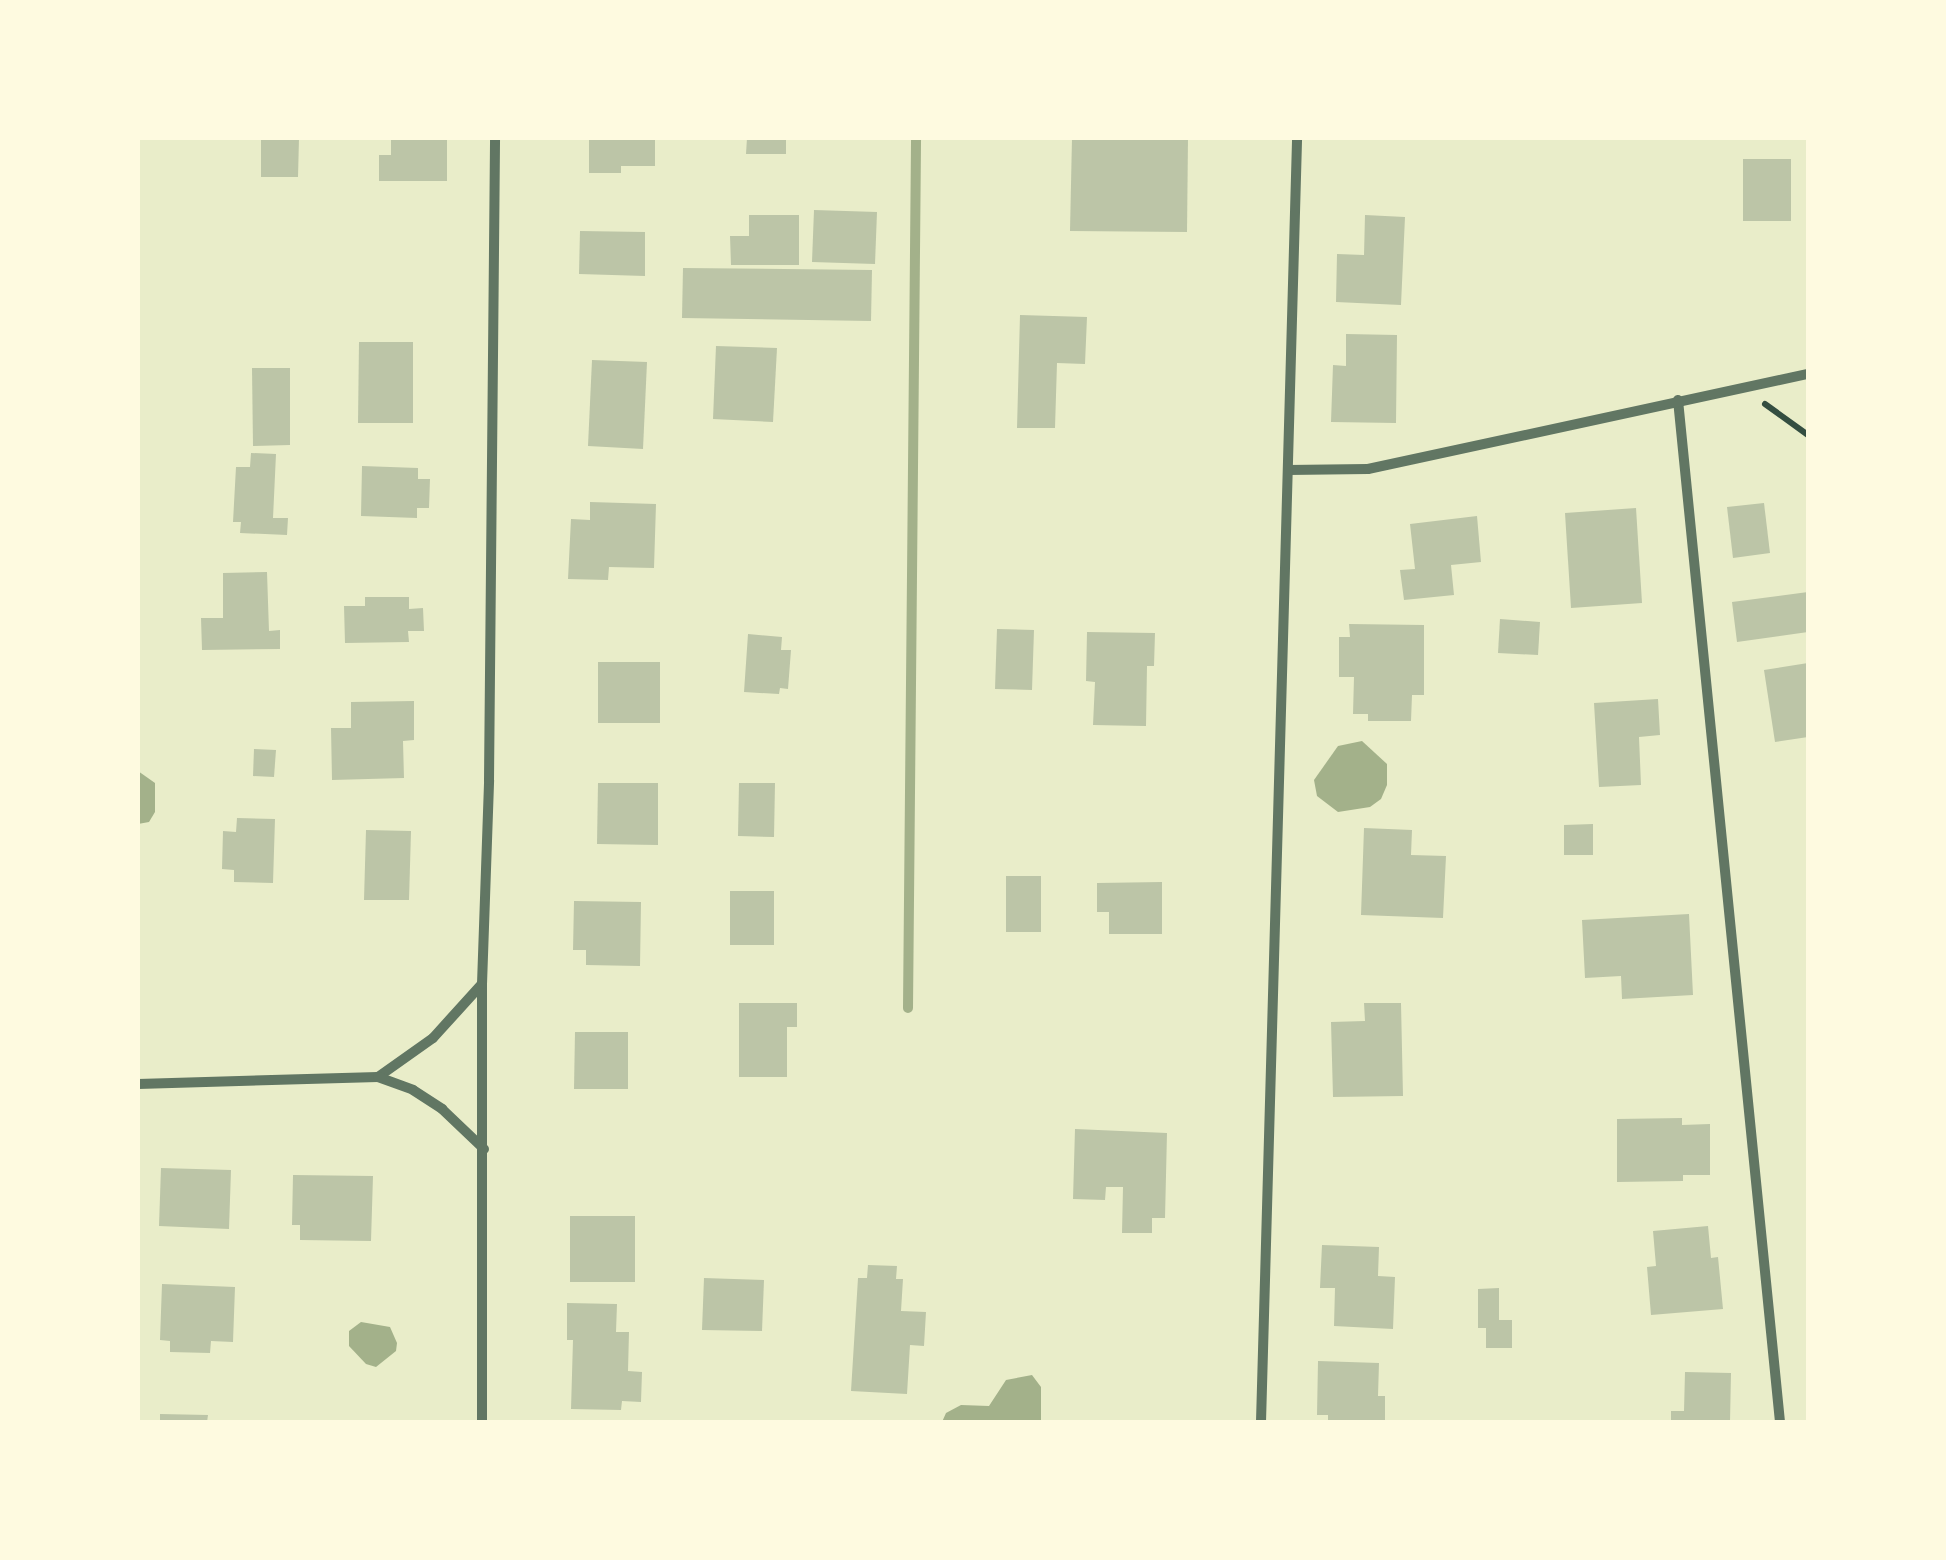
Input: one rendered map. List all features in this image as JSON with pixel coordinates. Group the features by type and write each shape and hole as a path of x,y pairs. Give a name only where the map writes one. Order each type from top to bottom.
{"street":[{"path":"482,1422 482,984 489,780 495,138"},
{"path":"1261,1422 1297,138"},
{"path":"1288,470 1368,469 1808,374"},
{"path":"1678,400 1780,1422"},
{"path":"378,1077 433,1038 482,984"},
{"path":"138,1084 378,1077 413,1090 442,1109 484,1149"}],"path":[{"path":"1740,386 1808,435"}],"shaded area":[{"path":"1362,741 1387,764 1387,785 1381,799 1370,807 1338,812 1317,796 1314,780 1338,746"},
{"path":"138,771 155,783 155,812 149,822 138,824"},
{"path":"361,1322 390,1327 397,1343 396,1351 376,1367 366,1364 349,1346 349,1331"},
{"path":"1032,1375 1041,1387 1041,1422 942,1422 946,1413 961,1405 989,1406 1006,1380"}],"building":[{"path":"261,138 299,138 298,177 261,177"},
{"path":"391,138 447,138 447,181 379,181 379,155 391,155"},
{"path":"589,138 655,138 655,166 621,166 621,173 589,173"},
{"path":"747,138 786,138 786,154 746,154"},
{"path":"1072,138 1188,138 1187,232 1070,231"},
{"path":"1743,159 1791,159 1791,221 1743,221"},
{"path":"814,210 877,212 875,264 812,262"},
{"path":"749,215 799,215 799,265 731,265 730,236 749,236"},
{"path":"1365,215 1405,217 1401,305 1336,302 1337,254 1364,255"},
{"path":"580,231 645,232 645,276 579,274"},
{"path":"683,268 872,270 871,321 682,318"},
{"path":"1020,315 1087,317 1085,364 1057,363 1055,428 1017,428"},
{"path":"1346,334 1397,335 1396,423 1331,422 1333,365 1346,366"},
{"path":"359,342 413,342 413,423 358,423"},
{"path":"716,346 777,348 773,422 713,419"},
{"path":"592,360 647,362 643,449 588,446"},
{"path":"252,368 290,368 290,445 253,446"},
{"path":"251,453 276,454 273,518 288,518 287,535 240,533 241,522 233,522 236,467 250,467"},
{"path":"362,466 418,468 418,479 430,479 429,508 417,508 417,518 361,516"},
{"path":"590,502 656,504 654,568 609,567 608,580 568,579 571,519 590,520"},
{"path":"1764,503 1770,553 1733,558 1727,507"},
{"path":"1636,508 1642,603 1571,608 1565,513"},
{"path":"1477,516 1481,562 1451,565 1454,595 1404,600 1400,570 1415,569 1410,524"},
{"path":"267,572 269,631 280,630 280,649 202,650 201,618 223,618 223,573"},
{"path":"1808,592 1808,632 1737,642 1732,602"},
{"path":"365,597 409,597 409,609 423,608 424,631 408,631 409,642 345,643 344,606 365,606"},
{"path":"1500,619 1540,622 1538,655 1498,653"},
{"path":"1349,624 1424,625 1424,695 1412,695 1411,721 1368,721 1368,714 1353,714 1354,677 1339,677 1339,637 1350,637"},
{"path":"997,629 1034,630 1032,690 995,689"},
{"path":"1087,632 1155,633 1154,666 1147,666 1146,726 1093,725 1095,682 1086,681"},
{"path":"748,634 782,637 781,650 791,650 788,689 780,688 779,694 744,692"},
{"path":"598,662 660,662 660,723 598,723"},
{"path":"1808,663 1808,737 1775,742 1764,670"},
{"path":"1658,699 1660,735 1639,737 1641,785 1599,787 1594,703"},
{"path":"414,701 414,740 403,741 404,778 332,780 331,728 351,728 351,702"},
{"path":"254,749 276,750 274,777 253,776"},
{"path":"598,783 658,783 658,845 597,844"},
{"path":"739,783 775,783 774,837 738,836"},
{"path":"237,818 275,819 273,883 234,882 234,870 222,869 223,831 236,832"},
{"path":"1593,824 1593,855 1564,855 1564,825"},
{"path":"1364,828 1412,830 1411,855 1446,856 1443,918 1361,915"},
{"path":"366,830 411,831 409,900 364,900"},
{"path":"1006,876 1041,876 1041,932 1006,932"},
{"path":"1162,882 1162,934 1109,934 1109,912 1097,912 1097,883"},
{"path":"730,891 774,891 774,945 730,945"},
{"path":"574,901 641,902 640,966 586,965 586,950 573,950"},
{"path":"1689,914 1693,995 1622,999 1621,976 1585,978 1582,920"},
{"path":"739,1003 797,1003 797,1027 787,1027 787,1077 739,1077"},
{"path":"1364,1003 1401,1003 1403,1096 1333,1097 1331,1022 1365,1021"},
{"path":"575,1032 628,1032 628,1089 574,1089"},
{"path":"1682,1118 1682,1125 1710,1124 1710,1175 1683,1175 1683,1181 1617,1182 1617,1119"},
{"path":"1075,1129 1167,1133 1165,1218 1152,1218 1152,1233 1122,1233 1123,1187 1106,1187 1105,1200 1073,1199"},
{"path":"161,1168 231,1170 229,1229 159,1226"},
{"path":"293,1175 373,1176 371,1241 300,1240 300,1225 292,1225"},
{"path":"570,1216 635,1216 635,1282 570,1282"},
{"path":"1708,1226 1711,1258 1718,1257 1723,1309 1651,1315 1647,1267 1656,1266 1653,1231"},
{"path":"1322,1245 1379,1247 1378,1276 1395,1277 1393,1329 1334,1326 1335,1288 1320,1288"},
{"path":"868,1265 897,1266 896,1279 903,1279 901,1311 926,1312 924,1346 910,1345 907,1394 851,1391 858,1278 867,1278"},
{"path":"704,1278 764,1280 762,1331 702,1330"},
{"path":"162,1284 235,1287 233,1342 211,1341 210,1353 170,1352 170,1341 160,1340"},
{"path":"1499,1288 1499,1320 1512,1320 1512,1348 1486,1348 1486,1328 1478,1328 1478,1289"},
{"path":"567,1303 617,1304 616,1332 629,1332 628,1371 642,1372 641,1402 622,1401 621,1410 571,1409 573,1340 567,1340"},
{"path":"1318,1361 1379,1363 1378,1396 1385,1396 1385,1422 1328,1422 1328,1415 1317,1415"},
{"path":"1685,1372 1731,1373 1730,1422 1671,1422 1671,1411 1684,1411"},
{"path":"160,1414 208,1415 207,1422 160,1422"}],"waterway":[{"path":"908,1008 916,138"}]}
